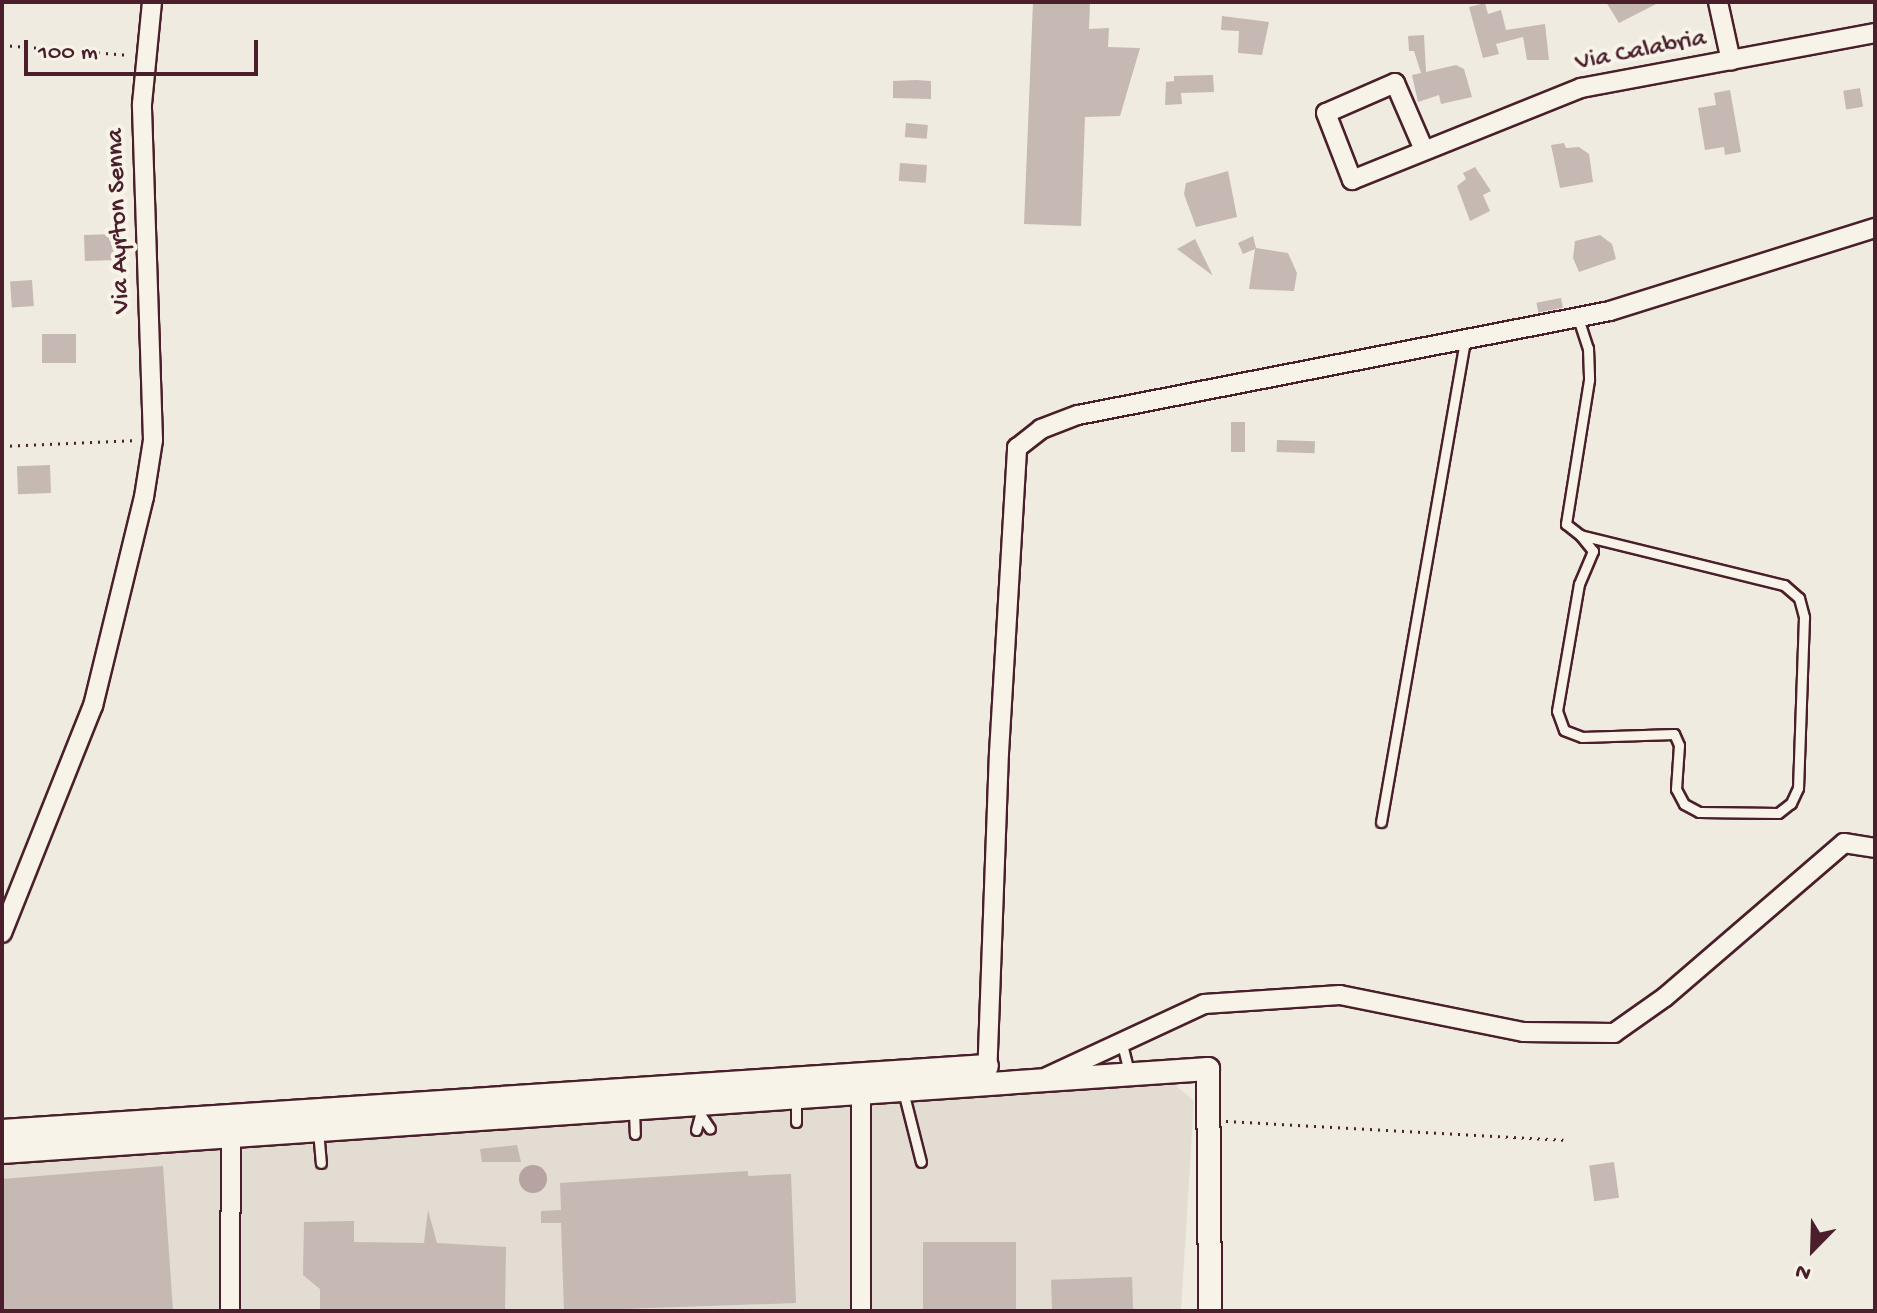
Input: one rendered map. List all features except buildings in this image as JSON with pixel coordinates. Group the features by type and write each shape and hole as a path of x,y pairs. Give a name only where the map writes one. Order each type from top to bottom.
{"street":[{"name":"Via Ayrton Senna","path":"2,933 93,706 118,618 153,440 142,104 152,2"},
{"path":"1718,2 1731,61"},
{"name":"Via Calabria","path":"1424,150 1395,83 1326,113 1352,180 1581,88 1875,33"},
{"path":"987,1077 1017,448 1041,429 1138,400 1578,318 1875,228"},
{"path":"1045,1078 1204,1004 1340,995 1523,1032 1614,1033 1665,997 1844,843 1875,848"},
{"path":"2,1152 64,1138 633,1099 702,1102 794,1088 1208,1069 1211,1121 1210,1311"},
{"path":"861,1085 861,1311"},
{"path":"230,1311 231,1127"},
{"path":"2,1131 64,1138"}],"lane":[{"path":"1578,318 1588,348 1589,380 1566,524 1569,532 1784,585 1799,598 1804,617 1798,788 1791,803 1778,813 1699,812 1684,804 1676,789 1679,745 1674,734 1582,737 1564,730 1557,711 1579,584 1593,551 1580,535"},
{"path":"1381,822 1465,340"},
{"path":"1122,1044 1129,1073"},
{"path":"902,1082 921,1162"},
{"path":"794,1088 796,1122"},
{"path":"633,1099 635,1134"},
{"path":"702,1102 710,1129"},
{"path":"696,1130 702,1102"},
{"path":"317,1122 321,1163"}],"path":[{"path":"2,45 146,57"},
{"path":"2,446 153,440"},
{"path":"1211,1121 1563,1140"}],"shaded area":[{"path":"996,1059 1004,1095 1173,1083 1194,1101 1181,1311 2,1311 2,1121"},
{"path":"533,1165 543,1169 547,1179 543,1189 533,1193 523,1189 519,1179 523,1169"}]}
